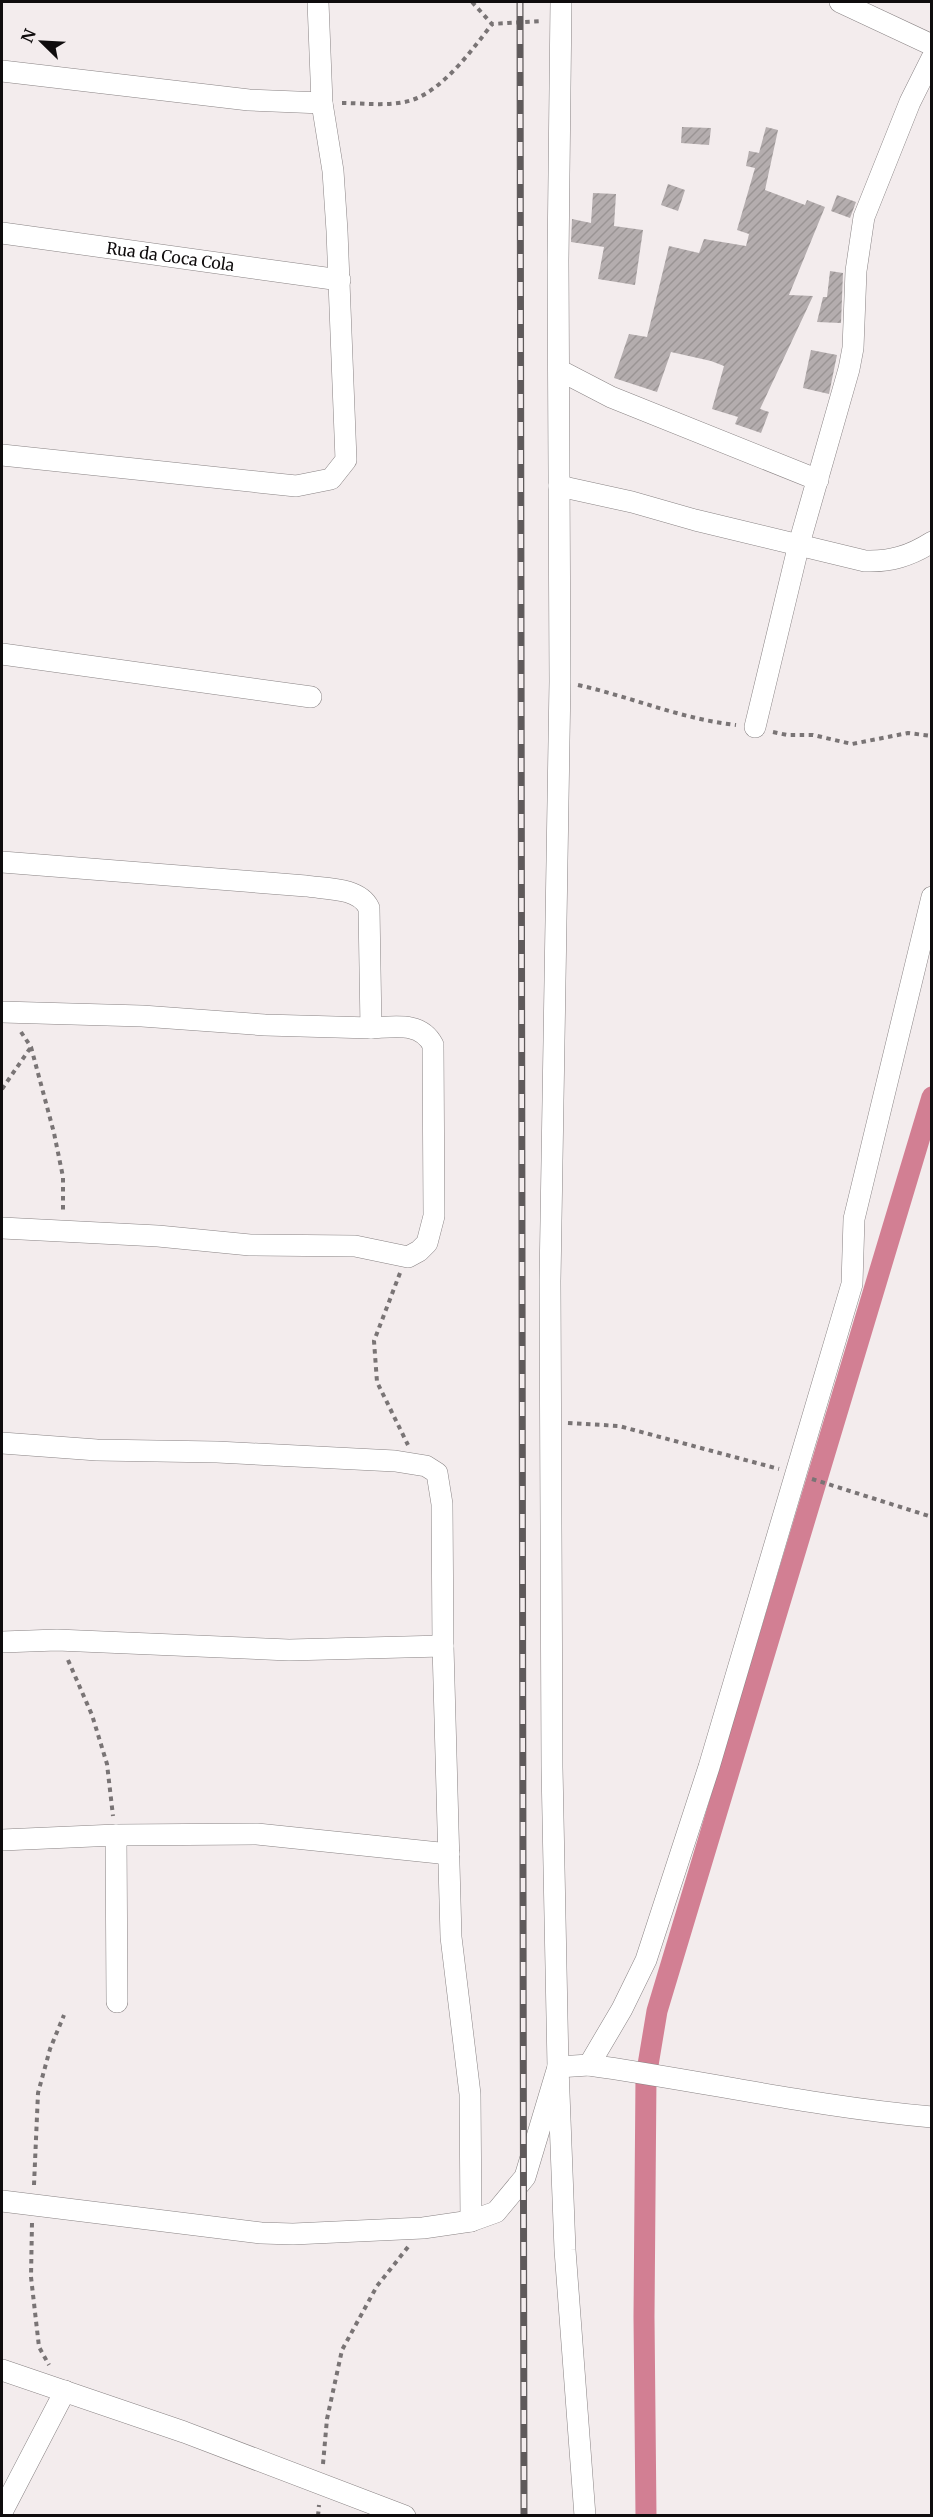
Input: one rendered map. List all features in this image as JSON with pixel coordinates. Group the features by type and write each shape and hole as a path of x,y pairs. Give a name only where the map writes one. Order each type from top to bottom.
{"street":[{"path":"2,455 296,486 331,479 346,460 340,280 333,171 322,103 318,2"},
{"path":"840,2 932,45"},
{"path":"561,11 560,681 554,940 550,1421 552,1756 558,2067 566,2261 585,2516"},
{"path":"755,727 799,544 849,369 853,339 856,271 864,217 910,102 932,58"},
{"path":"2,71 249,100 322,103"},
{"name":"Rua da Coca Cola","path":"2,233 340,280"},
{"path":"559,370 611,397 818,480"},
{"path":"559,486 632,502 842,556 884,562 905,556 932,542"},
{"path":"2,654 311,697"},
{"path":"2,862 306,886 340,890 358,896 369,908 371,1028"},
{"path":"589,2065 622,2009 646,1960 713,1756 797,1473 852,1284 854,1219 932,897"},
{"path":"2,1228 158,1236 249,1245 355,1246 408,1257 419,1251 427,1242 434,1216 433,1045 428,1036 412,1027 265,1025 142,1016 4,1012"},
{"path":"2,1443 97,1450 277,1455 419,1464 437,1473 441,1483 451,1937 470,2094 471,2221"},
{"path":"2,1642 57,1640 289,1650 443,1646"},
{"path":"2,1840 116,1834 257,1834 449,1854"},
{"path":"116,1834 117,2002"},
{"path":"558,2067 589,2065 671,2076 842,2106 932,2116"},
{"path":"2,2201 261,2233 293,2234 423,2228 471,2221 496,2212 525,2177 558,2067"},
{"path":"2,2370 184,2432 405,2516"},
{"path":"2,2512 65,2391"}],"path":[{"path":"472,2 492,24"},
{"path":"322,103 384,104 412,100 435,87 467,57 492,24 561,11"},
{"path":"4,1012 31,1047 63,1177 62,1232"},
{"path":"2,1089 31,1047"},
{"path":"408,1257 391,1293 374,1341 376,1382 419,1464"},
{"path":"550,1421 619,1426 797,1473 874,1501 932,1517"},
{"path":"57,1640 92,1715 107,1764 116,1834"},
{"path":"64,2015 50,2049 38,2093 31,2277 39,2347 65,2391"},
{"path":"318,2516 327,2419 342,2350 377,2286 423,2228"}],"building":[{"path":"682,127 711,128 709,145 681,143"},
{"path":"766,127 778,130 765,190 805,205 807,200 825,207 789,295 813,296 760,409 769,412 761,433 735,424 738,417 712,409 724,366 711,361 671,352 657,392 614,378 629,334 647,337 669,246 699,253 704,239 746,246 749,234 737,230 755,168 746,166 749,151 759,153"},
{"path":"668,184 685,190 678,211 661,205"},
{"path":"593,193 616,194 614,226 643,230 635,285 598,279 604,247 571,242 572,219 591,223"},
{"path":"837,195 856,202 850,218 831,211"},
{"path":"830,271 843,273 841,323 817,322 823,297 827,297"},
{"path":"811,350 837,355 829,394 803,388"}],"waterway":[{"path":"646,2516 644,2317 646,2077 657,2011 932,1097"}],"railway":[{"path":"520,2 524,2516"}]}
